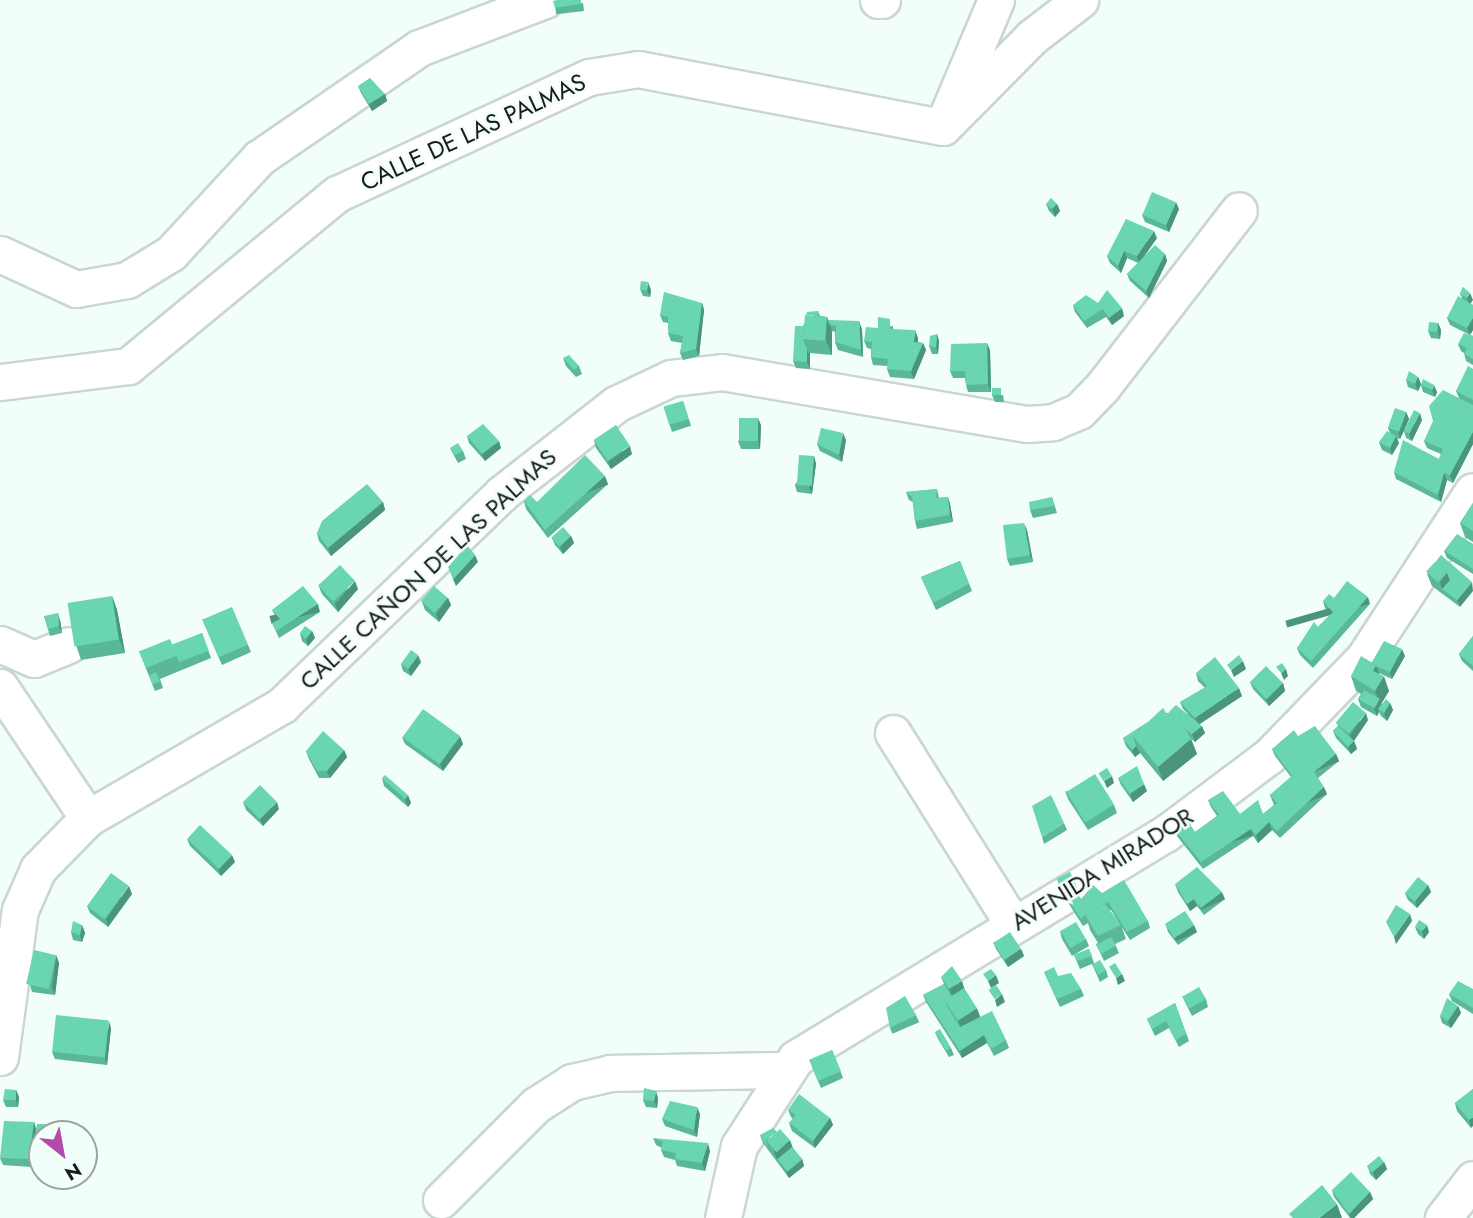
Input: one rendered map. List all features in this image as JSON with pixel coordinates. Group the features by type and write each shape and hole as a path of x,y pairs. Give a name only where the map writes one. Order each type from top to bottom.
{"street":[{"path":"0,254 76,289 127,280 171,253 259,158 408,56 545,0"},
{"path":"943,127 996,0"},
{"path":"943,127 1032,37 1080,0"},
{"name":"CALLE DE LAS PALMAS","path":"0,382 128,366 156,349 337,194 589,77 638,69 943,127"},
{"name":"CALLE CAÑON DE LAS PALMAS","path":"0,1057 20,910 38,869 88,818 282,705 500,494 616,404 671,378 722,372 1027,424 1054,422 1079,411 1103,386 1239,210"},
{"name":"AVENIDA MIRADOR","path":"723,1218 739,1146 787,1070 1013,924 1165,834 1296,731 1364,658 1473,491"},
{"path":"0,644 34,659 68,645"},
{"path":"2,690 88,818"},
{"path":"893,733 1013,924"},
{"path":"441,1200 536,1105 572,1082 610,1073 787,1070"},
{"path":"1443,1218 1473,1178"}],"building":[{"path":"581,0 581,4 555,8 553,1"},
{"path":"370,78 385,94 369,104 358,86"},
{"path":"1152,192 1176,202 1166,225 1142,215"},
{"path":"1051,198 1057,204 1052,209 1046,204"},
{"path":"1126,219 1154,231 1137,256 1124,251 1118,266 1107,256"},
{"path":"1155,245 1165,254 1146,291 1127,274"},
{"path":"641,281 648,282 647,290 640,289"},
{"path":"1463,287 1470,293 1467,298 1460,294"},
{"path":"1107,290 1122,308 1109,318 1103,309 1084,321 1073,305 1086,295 1098,303"},
{"path":"664,292 702,303 696,349 680,353 683,336 668,333 668,317 660,315"},
{"path":"1458,296 1473,305 1473,318 1467,328 1447,318"},
{"path":"818,311 818,316 806,315 807,312"},
{"path":"805,315 827,317 825,341 803,339"},
{"path":"878,317 890,319 890,329 915,330 914,342 923,343 911,371 887,369 888,359 871,357 872,342 864,341 866,327 878,328"},
{"path":"828,320 859,321 861,350 835,342 836,326 829,324"},
{"path":"804,322 803,339 807,349 807,362 793,361 795,326 803,326"},
{"path":"1429,322 1438,323 1437,332 1428,331"},
{"path":"1464,333 1473,336 1473,359 1464,354 1467,348 1458,344"},
{"path":"937,334 936,347 929,346 930,336"},
{"path":"987,343 988,384 966,385 965,371 950,371 951,344"},
{"path":"569,355 579,366 574,370 563,358"},
{"path":"1468,366 1473,369 1473,400 1456,391"},
{"path":"1409,371 1418,377 1415,384 1406,380"},
{"path":"1423,379 1434,385 1432,390 1421,385"},
{"path":"992,388 1001,388 1001,395 992,395"},
{"path":"1443,390 1473,405 1473,432 1450,475 1444,473 1438,495 1394,472 1403,440 1439,459 1443,449 1424,441 1433,421 1429,406"},
{"path":"683,401 688,419 669,425 664,407"},
{"path":"1395,408 1406,412 1399,432 1388,428"},
{"path":"1414,410 1420,413 1409,434 1404,431"},
{"path":"739,418 758,418 758,441 739,441"},
{"path":"483,424 499,441 482,454 467,436"},
{"path":"616,425 630,446 608,461 594,440"},
{"path":"821,428 843,433 839,455 817,444"},
{"path":"1387,431 1396,436 1390,448 1379,442"},
{"path":"458,443 463,451 455,455 450,448"},
{"path":"585,455 605,476 545,530 524,501 530,495 537,502"},
{"path":"799,455 814,456 812,486 797,485"},
{"path":"367,484 383,502 328,548 317,533 322,521"},
{"path":"937,489 936,498 948,497 950,515 915,521 912,497 906,492"},
{"path":"1052,497 1054,506 1030,510 1029,502"},
{"path":"1473,503 1473,531 1460,523"},
{"path":"1024,523 1030,555 1007,559 1003,525"},
{"path":"563,527 571,536 559,547 551,538"},
{"path":"1457,534 1473,544 1473,569 1444,551"},
{"path":"467,545 475,555 453,579 448,567"},
{"path":"1441,555 1472,582 1457,600 1442,589 1450,580 1447,573 1435,563"},
{"path":"960,561 969,584 933,603 921,577"},
{"path":"1435,562 1447,573 1438,582 1426,572"},
{"path":"340,565 355,581 333,602 318,585"},
{"path":"1347,581 1368,597 1311,661 1297,648 1314,622 1318,627 1333,612 1323,601 1329,594 1334,598"},
{"path":"303,586 318,604 276,631 272,623 280,619 272,610"},
{"path":"434,586 448,598 434,613 421,601"},
{"path":"112,596 119,639 74,646 68,603"},
{"path":"232,607 248,645 219,657 203,620"},
{"path":"58,613 59,626 48,629 44,616"},
{"path":"305,626 312,631 306,639 300,633"},
{"path":"202,633 209,651 179,662 172,644"},
{"path":"1473,636 1473,666 1459,654"},
{"path":"170,639 177,656 146,668 139,651"},
{"path":"1384,641 1402,649 1390,672 1372,662"},
{"path":"411,650 418,655 408,669 401,664"},
{"path":"1239,655 1243,661 1231,670 1227,665"},
{"path":"1361,656 1376,665 1373,671 1384,676 1375,691 1351,676"},
{"path":"1215,657 1239,688 1195,718 1180,702 1207,686 1196,673"},
{"path":"1282,663 1286,669 1281,673 1276,667"},
{"path":"1266,666 1283,683 1267,699 1250,682"},
{"path":"156,672 160,681 153,684 149,675"},
{"path":"1364,690 1380,699 1374,708 1359,700"},
{"path":"1386,699 1390,703 1384,713 1378,709"},
{"path":"1353,702 1366,713 1349,734 1336,723"},
{"path":"1176,705 1202,726 1192,734 1186,730 1174,708 1167,713"},
{"path":"1163,708 1167,714 1174,708 1191,739 1158,767 1133,736"},
{"path":"423,709 460,736 440,764 402,737"},
{"path":"1149,721 1133,736 1136,746 1132,750 1123,738"},
{"path":"1315,726 1336,754 1314,772 1324,787 1277,831 1269,822 1256,835 1251,829 1201,862 1174,829 1187,819 1195,832 1219,815 1208,800 1223,791 1240,814 1258,800 1263,814 1277,803 1270,795 1292,776 1272,749 1294,730 1298,736"},
{"path":"1338,726 1354,741 1348,747 1333,731"},
{"path":"323,731 344,750 327,771 317,771 306,751"},
{"path":"1137,766 1144,784 1130,794 1118,778"},
{"path":"1107,768 1112,776 1103,781 1099,773"},
{"path":"1095,774 1114,805 1085,823 1066,792"},
{"path":"385,775 408,795 405,799 382,778"},
{"path":"260,785 277,802 260,819 243,802"},
{"path":"1051,795 1064,823 1042,837 1032,806"},
{"path":"200,825 232,855 219,869 187,839"},
{"path":"1197,867 1222,892 1201,908 1194,899 1187,904 1175,884"},
{"path":"1070,872 1074,880 1061,887 1057,879"},
{"path":"111,873 129,886 105,919 87,906"},
{"path":"1418,877 1428,885 1415,902 1405,893"},
{"path":"1124,880 1148,921 1127,932 1108,902 1081,919 1064,894 1074,888 1081,899 1093,885 1102,893"},
{"path":"1105,904 1121,925 1098,936 1085,915"},
{"path":"1396,905 1410,914 1394,937 1386,922"},
{"path":"1185,911 1194,925 1174,938 1165,924"},
{"path":"1419,920 1427,925 1422,931 1415,927"},
{"path":"73,921 82,925 80,935 71,932"},
{"path":"1076,922 1086,939 1070,948 1060,931"},
{"path":"1010,932 1021,949 1004,960 993,943"},
{"path":"1111,937 1116,946 1101,954 1096,945"},
{"path":"1089,949 1092,956 1077,961 1074,955"},
{"path":"34,950 56,955 49,989 26,984"},
{"path":"1100,960 1106,970 1098,975 1092,965"},
{"path":"1115,963 1122,974 1116,978 1109,967"},
{"path":"952,966 962,981 949,989 941,977"},
{"path":"1054,967 1058,976 1071,973 1081,989 1057,999 1044,972"},
{"path":"991,969 996,975 988,981 983,974"},
{"path":"1458,981 1473,989 1473,1008 1449,994"},
{"path":"944,984 952,996 962,989 945,1001 960,1027 992,1011 1006,1040 991,1049 984,1035 960,1051 923,995"},
{"path":"996,985 1002,994 995,999 989,990"},
{"path":"1199,987 1206,999 1190,1009 1183,996"},
{"path":"964,988 977,1008 958,1021 945,1001"},
{"path":"905,996 916,1015 890,1028 886,1008"},
{"path":"1447,998 1458,1006 1448,1021 1440,1016"},
{"path":"1175,1003 1186,1034 1176,1040 1166,1021 1152,1029 1147,1019"},
{"path":"56,1015 109,1021 105,1057 52,1052"},
{"path":"940,1029 951,1048 946,1051 935,1032"},
{"path":"832,1050 841,1071 818,1081 809,1060"},
{"path":"644,1088 656,1091 654,1101 643,1100"},
{"path":"5,1089 16,1090 16,1100 3,1100"},
{"path":"1473,1089 1473,1117 1469,1120 1455,1103"},
{"path":"799,1094 830,1118 813,1141 789,1123 796,1115 788,1110"},
{"path":"670,1101 697,1107 694,1130 662,1119"},
{"path":"4,1121 28,1122 28,1159 0,1158"},
{"path":"773,1128 777,1132 766,1140 768,1148 760,1135"},
{"path":"780,1129 790,1140 777,1152 767,1141"},
{"path":"653,1138 708,1143 702,1163 675,1159 676,1153 661,1150 663,1142"},
{"path":"792,1147 802,1159 788,1171 777,1159"},
{"path":"1379,1156 1384,1162 1372,1172 1367,1166"},
{"path":"1351,1172 1370,1192 1349,1214 1332,1190"},
{"path":"1322,1185 1337,1204 1319,1218 1293,1218 1289,1214"}]}
